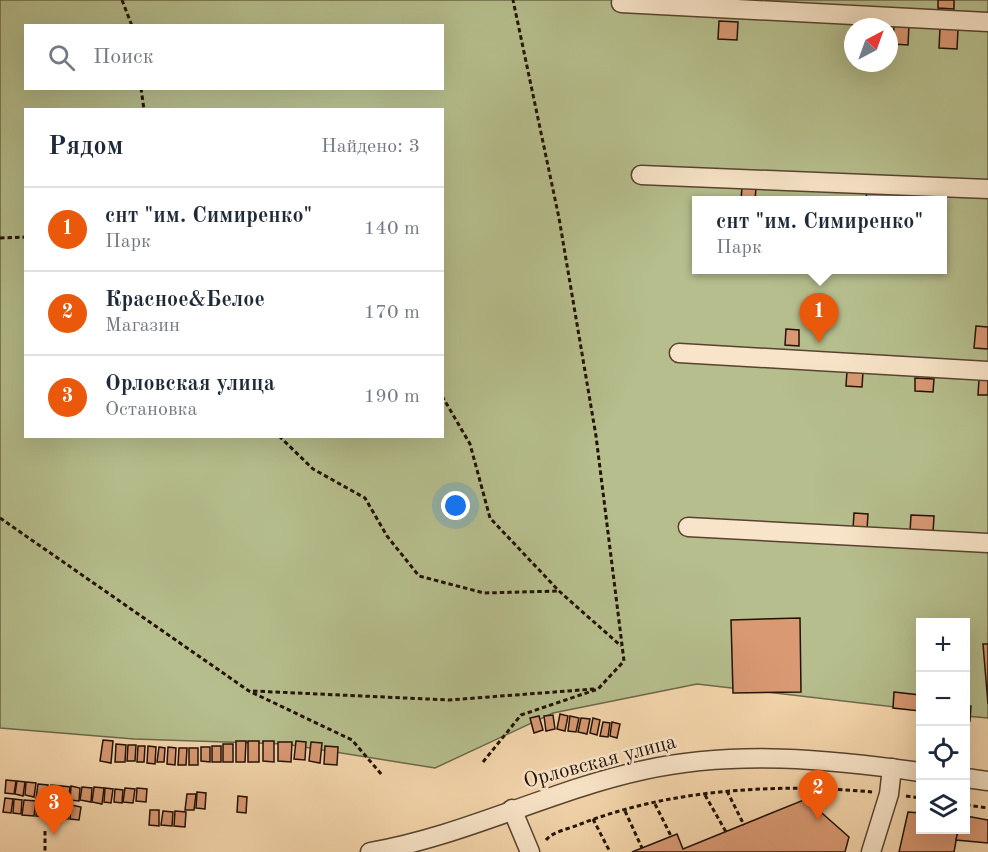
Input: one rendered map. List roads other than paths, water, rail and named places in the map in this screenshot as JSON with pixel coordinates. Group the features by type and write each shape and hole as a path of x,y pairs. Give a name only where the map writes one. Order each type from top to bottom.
{"street":[{"path":"621,3 988,22"},
{"path":"641,175 988,189"},
{"path":"679,353 988,371"},
{"path":"688,527 988,543"},
{"name":"Орловская улица","path":"370,852 423,846 512,809 633,773 684,762 746,758 799,759 916,771"},
{"path":"871,852 889,794 892,768"},
{"path":"970,779 988,781"},
{"path":"512,809 536,848"}],"place":[{"name":"снт \"им. Симиренко\"","path":"819,343"},
{"name":"Красное&Белое","path":"818,820"},
{"name":"Орловская улица","path":"54,835"}]}
